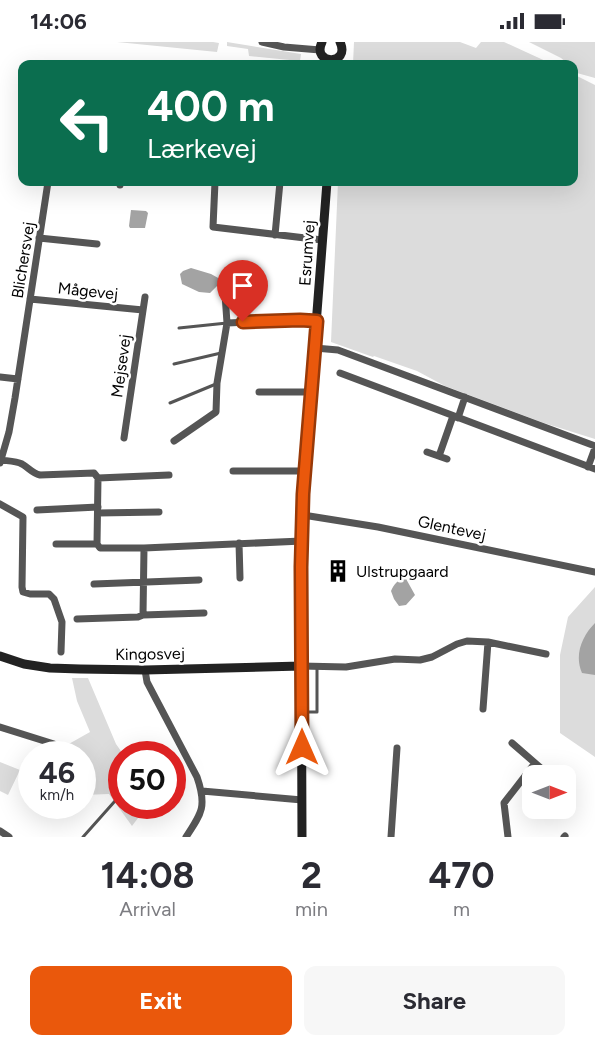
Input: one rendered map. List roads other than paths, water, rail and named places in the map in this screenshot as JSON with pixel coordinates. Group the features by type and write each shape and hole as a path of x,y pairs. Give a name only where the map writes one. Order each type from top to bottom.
{"main road":[{"path":"334,60 340,56 343,48 340,42"},
{"path":"321,46 322,56 328,60"},
{"name":"Esrumvej","path":"302,837 303,514 327,186"},
{"name":"Kingosvej","path":"0,656 24,664 80,669 145,670 301,666"}],"street":[{"path":"262,42 304,50 321,46"},
{"name":"Blichersvej","path":"0,461 9,432 47,186"},
{"path":"215,186 213,227 322,240"},
{"path":"275,234 280,186"},
{"path":"39,238 97,244"},
{"path":"174,441 216,412 227,323 225,294"},
{"name":"Mejsevej","path":"124,438 145,297"},
{"name":"Mågevej","path":"30,299 143,310"},
{"path":"227,323 317,321"},
{"path":"315,348 338,350 595,447 592,468 340,373"},
{"path":"0,377 18,379"},
{"path":"259,392 311,392"},
{"path":"439,456 465,397"},
{"path":"428,452 447,459"},
{"path":"0,461 19,462 33,474 40,475 94,473 98,478 97,544"},
{"path":"233,471 305,471"},
{"path":"98,478 169,475"},
{"path":"0,504 23,517 21,587 23,592 49,594 54,599 62,622 61,652"},
{"path":"38,510 159,512"},
{"name":"Glentevej","path":"303,514 378,527 595,572"},
{"path":"56,544 97,544 100,548 144,548 302,541"},
{"path":"239,543 240,578"},
{"path":"143,615 144,548"},
{"path":"94,584 199,580"},
{"path":"77,619 204,613"},
{"path":"301,666 346,667 395,659 420,660 468,641 488,642 546,654"},
{"path":"483,709 488,642"},
{"path":"145,670 147,682 197,777 202,791 202,811 186,837"},
{"path":"0,727 44,741"},
{"path":"508,837 504,803 536,763 512,743"},
{"path":"391,837 397,748"},
{"path":"202,791 302,800"},
{"path":"0,831 9,837"}],"lane":[{"path":"178,328 227,323"},
{"path":"174,364 222,352"},
{"path":"170,403 218,383"},
{"path":"302,712 317,712 317,667"},
{"path":"83,837 108,809"}],"place":[{"name":"Ulstrupgaard","path":"338,571"}]}
